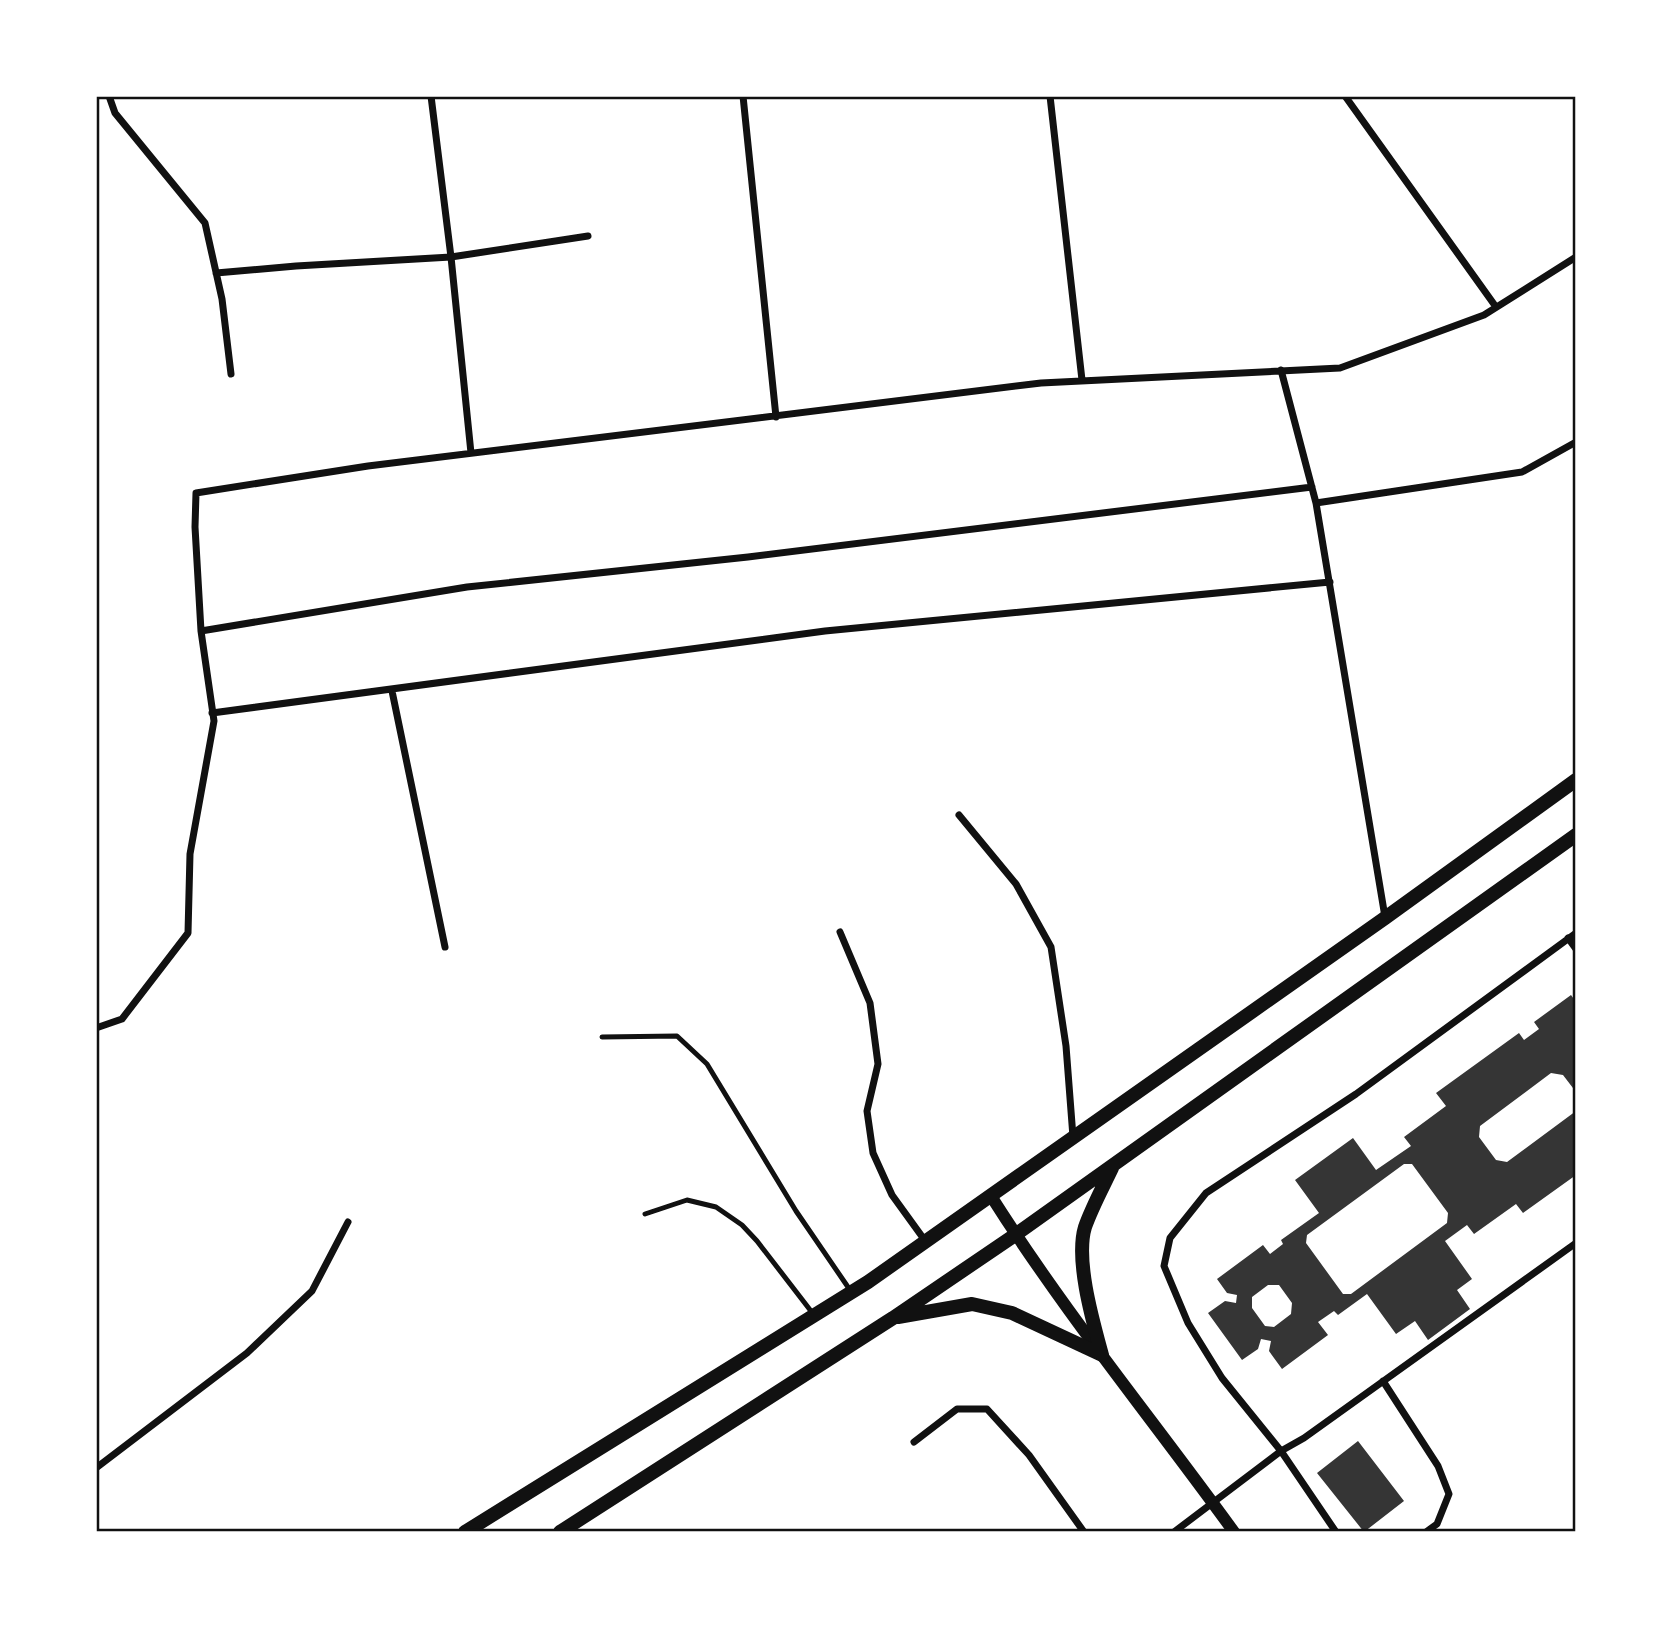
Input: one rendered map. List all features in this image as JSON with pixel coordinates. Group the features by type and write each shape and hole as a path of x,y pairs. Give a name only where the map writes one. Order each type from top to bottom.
{"main road":[{"path":"465,1532 852,1292 926,1243 1576,780"},
{"path":"560,1532 893,1318 1015,1235 1576,835"},
{"path":"1102,1355 1090,1307 1083,1258 1085,1229 1113,1165"},
{"path":"893,1318 972,1304 1012,1313 1102,1355"}],"street":[{"path":"109,96 115,113 205,223 222,299 231,374"},
{"path":"431,96 471,453"},
{"path":"743,96 776,417"},
{"path":"1051,96 1082,380"},
{"path":"1345,96 1496,307"},
{"path":"216,274 296,266 451,257 588,236"},
{"path":"96,1028 122,1018 188,933 190,854 214,722 201,631 195,527 196,494 368,466 1041,383 1340,368 1484,315 1576,257"},
{"path":"1281,370 1316,503 1385,918"},
{"path":"1316,503 1522,472 1576,442"},
{"path":"201,631 467,587 748,557 1312,487"},
{"path":"212,713 825,631 1330,582"},
{"path":"392,691 445,947"},
{"path":"959,815 1016,884 1051,947 1066,1046 1073,1138"},
{"path":"840,932 870,1003 878,1064 867,1111 873,1153 892,1195 926,1243"},
{"path":"1336,1532 1281,1451 1222,1378 1188,1323 1164,1266 1170,1238 1206,1193 1356,1094 1576,933"},
{"path":"1568,939 1576,949"},
{"path":"991,1196 1015,1235 1234,1532"},
{"path":"96,1468 247,1353 312,1291 348,1222"},
{"path":"1174,1532 1281,1451 1304,1438 1576,1243"},
{"path":"1383,1381 1438,1466 1449,1494 1437,1524 1426,1532"},
{"path":"914,1442 957,1409 988,1409 1029,1455 1084,1532"}],"lane":[{"path":"602,1037 677,1036 708,1064 796,1211 852,1292"},
{"path":"645,1214 687,1200 716,1207 742,1225 757,1241 815,1315"}],"building":[{"path":"1571,995 1576,1002 1576,1092 1563,1075 1551,1073 1480,1126 1479,1137 1496,1160 1507,1162 1576,1111 1576,1175 1523,1213 1516,1204 1474,1234 1467,1225 1445,1241 1472,1279 1457,1290 1470,1309 1428,1340 1415,1321 1396,1334 1367,1294 1338,1315 1334,1311 1318,1322 1328,1335 1282,1369 1269,1351 1271,1341 1261,1339 1258,1349 1242,1360 1208,1313 1225,1301 1236,1303 1237,1295 1227,1293 1217,1279 1263,1245 1270,1254 1283,1244 1281,1240 1319,1213 1295,1180 1353,1138 1376,1170 1411,1146 1404,1137 1446,1106 1436,1093 1519,1033 1524,1040 1539,1029 1534,1022","holes":["1404,1164 1412,1164 1448,1213 1447,1223 1351,1294 1343,1294 1306,1243 1307,1235","1268,1285 1279,1285 1292,1303 1291,1314 1274,1327 1265,1326 1252,1308 1252,1297"]},
{"path":"1358,1441 1404,1501 1364,1532 1317,1473"}]}
